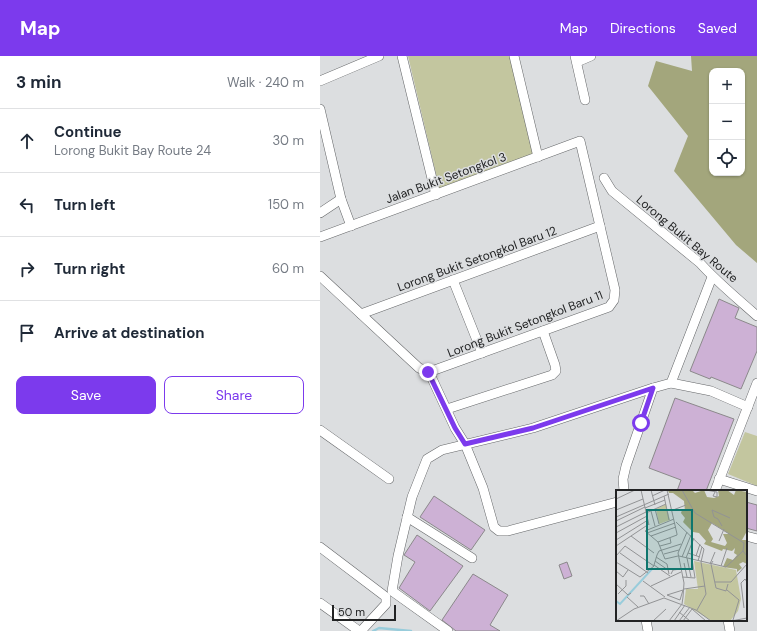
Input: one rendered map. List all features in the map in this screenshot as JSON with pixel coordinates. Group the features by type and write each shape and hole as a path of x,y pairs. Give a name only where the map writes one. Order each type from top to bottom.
{"street":[{"path":"320,81 379,56"},
{"path":"402,56 436,195"},
{"path":"514,56 538,157"},
{"path":"585,100 576,59 591,56"},
{"path":"320,109 321,119 341,199 351,226"},
{"name":"Jalan Bukit Setongkol 3","path":"320,237 580,141 600,226"},
{"name":"Lorong Bukit Bay Route","path":"604,178 612,191 700,263 712,277 733,293 757,316"},
{"path":"320,213 341,199"},
{"name":"Lorong Bukit Setongkol Baru 12","path":"361,314 600,226"},
{"name":"Lorong Bukit Setongkol Baru 11","path":"428,372 609,307 614,300 614,290 600,226"},
{"path":"320,276 419,368 428,372 455,428 465,444 483,488 494,527 499,531 508,531 616,502"},
{"path":"671,383 712,277"},
{"path":"454,280 482,353"},
{"path":"447,409 552,375 556,371 555,365 543,331"},
{"path":"448,631 392,591 412,497 427,459 442,450 533,428 671,383 711,391 748,407"},
{"path":"715,490 757,383"},
{"path":"624,490 626,466 653,388"},
{"path":"320,430 389,479"},
{"path":"719,479 757,491"},
{"path":"407,517 472,558"},
{"path":"747,536 757,539"},
{"path":"320,547 382,593 386,597 386,604 360,631 320,603"},
{"path":"646,621 648,631"},
{"path":"728,621 730,631"}],"green space":[{"path":"408,56 518,56 543,158 441,195"},
{"path":"691,56 757,56 757,263 736,245 674,171 688,136 648,86 656,61 692,71"},
{"path":"745,432 757,436 757,486 728,474"}],"building":[{"path":"719,299 739,308 735,318 757,327 757,351 741,389 711,377 710,379 690,371"},
{"path":"675,398 734,419 706,490 677,490 681,480 649,468"},
{"path":"434,496 485,530 471,550 420,517"},
{"path":"747,502 757,505 757,531 747,528"},
{"path":"417,535 463,566 430,611 399,588 415,562 404,555"},
{"path":"567,562 572,576 564,579 559,565"},
{"path":"473,574 508,595 490,625 500,631 456,631 442,620"}],"waterway":[{"path":"373,631 379,628 411,631"}],"route":[{"path":"428,372 440,392 455,428 465,444 533,428 653,388 641,423"}]}
